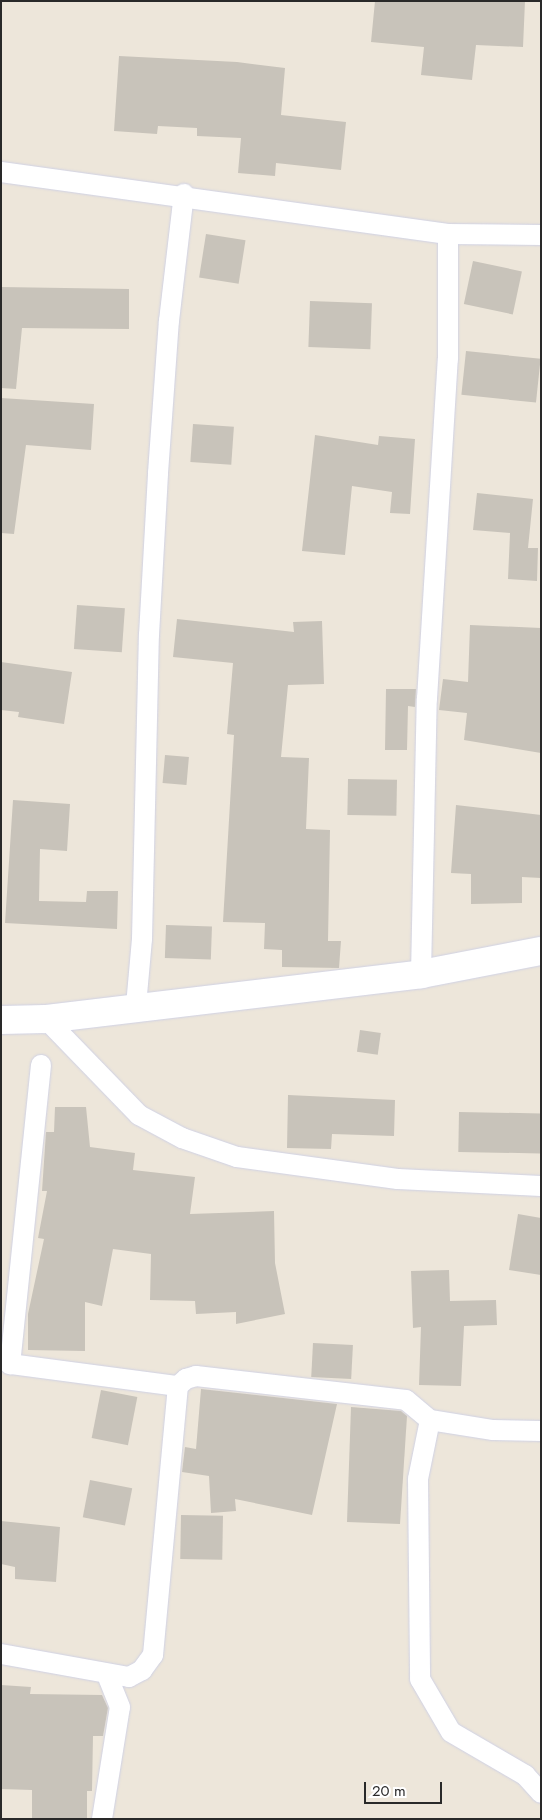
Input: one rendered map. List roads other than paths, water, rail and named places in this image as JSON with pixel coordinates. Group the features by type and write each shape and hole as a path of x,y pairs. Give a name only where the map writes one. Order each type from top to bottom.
{"main road":[{"path":"1,1020 46,1019 136,1006 421,974 541,951"}],"street":[{"path":"1,172 184,194 448,234 541,235"},
{"path":"136,1006 142,939 149,635 158,473 169,321 184,194"},
{"path":"421,974 427,699 448,359 448,234"},
{"path":"46,1019 139,1115 182,1138 237,1157 398,1179 541,1186"},
{"path":"41,1065 6,1364 178,1386 196,1376 406,1400 430,1420 493,1430 541,1431"},
{"path":"1,1654 129,1677 142,1670 153,1655 178,1386"},
{"path":"430,1420 418,1479 420,1679 451,1732 525,1775 541,1793"},
{"path":"102,1819 120,1707 107,1674"}]}
